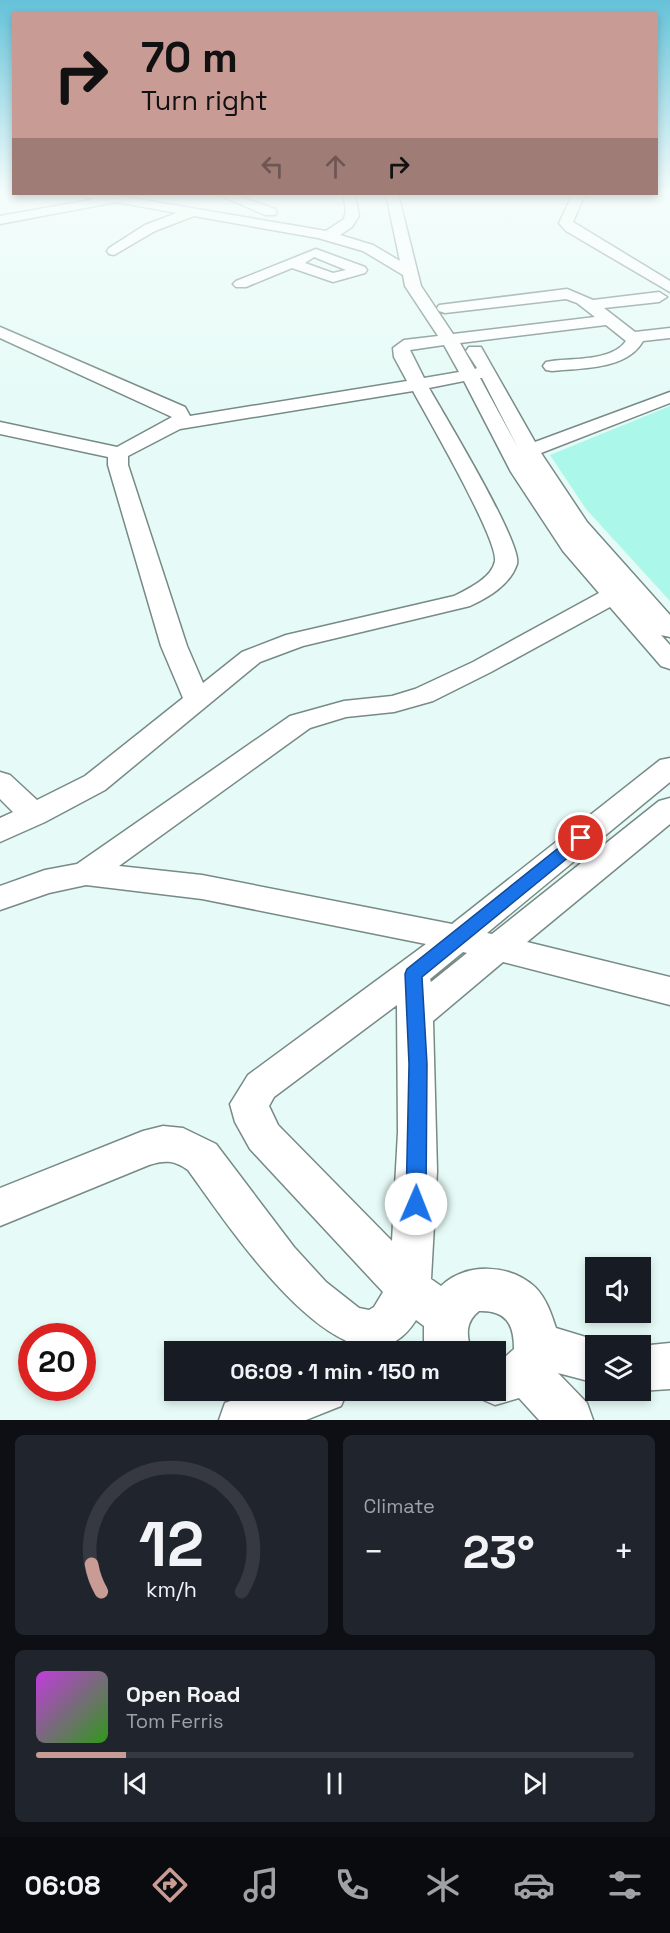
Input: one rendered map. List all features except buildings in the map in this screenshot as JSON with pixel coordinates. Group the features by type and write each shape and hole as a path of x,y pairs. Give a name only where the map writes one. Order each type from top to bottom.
{"lane":[{"path":"241,284 300,259"},
{"path":"291,263 333,278 360,270 332,259"},
{"path":"407,259 411,260 445,308 468,374 522,454"},
{"path":"612,259 663,298"},
{"path":"411,260 413,286 458,340 488,371 522,454 560,533 670,630"},
{"path":"445,308 558,294 574,296 591,305 634,337 670,333"},
{"path":"591,305 663,298"},
{"path":"0,831 95,783 251,657 274,647 462,601 480,592 496,579 506,563 506,551 476,489 403,357 401,348 410,344 611,320"},
{"path":"0,332 178,411 183,419 128,450 118,453 0,428"},
{"path":"552,366 619,355 633,348 634,337"},
{"path":"178,423 367,394 488,371"},
{"path":"522,454 670,396"},
{"path":"118,453 118,465 174,646 196,700"},
{"path":"622,590 670,661"},
{"path":"86,874 300,722 344,709 394,704 424,695 482,667 622,590"},
{"path":"444,1341 409,1289 264,1137 254,1122 249,1104 261,1086 413,974 670,766"},
{"path":"0,782 34,815"},
{"path":"415,1015 670,808"},
{"path":"0,898 45,882 86,874 202,887 457,938 670,992"},
{"path":"0,1208 124,1156 163,1143 183,1145 202,1157 279,1261 311,1297 348,1327 371,1333 390,1323 409,1289 416,1228 418,1064 413,974"},
{"path":"445,1341 454,1304 464,1294 478,1289 500,1291 520,1302 531,1315 536,1329 519,1366"},
{"path":"519,1366 585,1362"},
{"path":"519,1366 570,1420"},
{"path":"651,1367 670,1366"},
{"path":"242,1420 295,1401"}],"green space":[{"path":"670,406 670,601 586,509 550,455"}],"route":[{"path":"416,1204 418,1064 413,974 581,838"}]}
